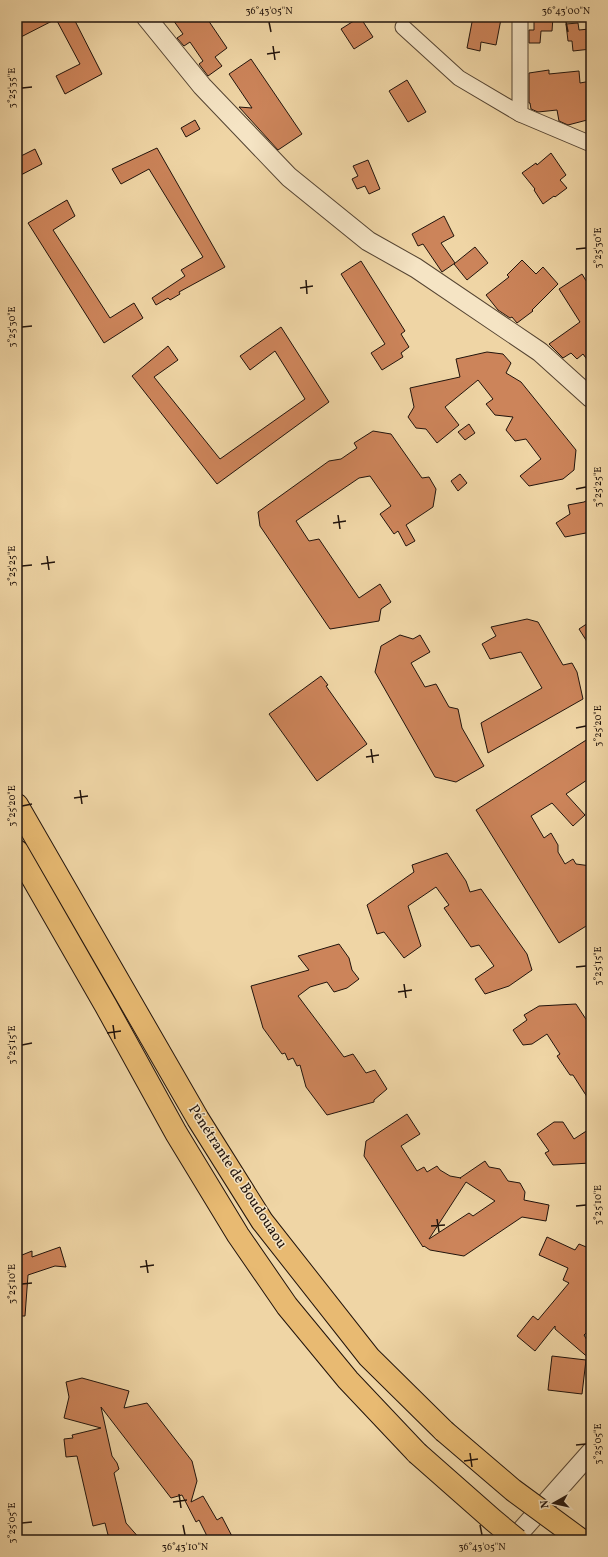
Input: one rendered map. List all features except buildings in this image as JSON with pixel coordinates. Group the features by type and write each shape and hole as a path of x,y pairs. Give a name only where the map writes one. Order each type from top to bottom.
{"highway":[{"name":"Pénétrante de Boudouaou","path":"17,805 198,1119 262,1221 369,1357 444,1431 513,1490 581,1540"},
{"name":"Pénétrante de Boudouaou","path":"17,850 176,1133 238,1235 287,1306 348,1380 418,1453 517,1540"}],"street":[{"path":"146,17 202,86 289,177 368,241 416,268 540,352 591,398"},
{"path":"520,17 520,114"},
{"path":"403,27 459,78 520,114 591,144"},
{"path":"513,1540 591,1452"}]}
